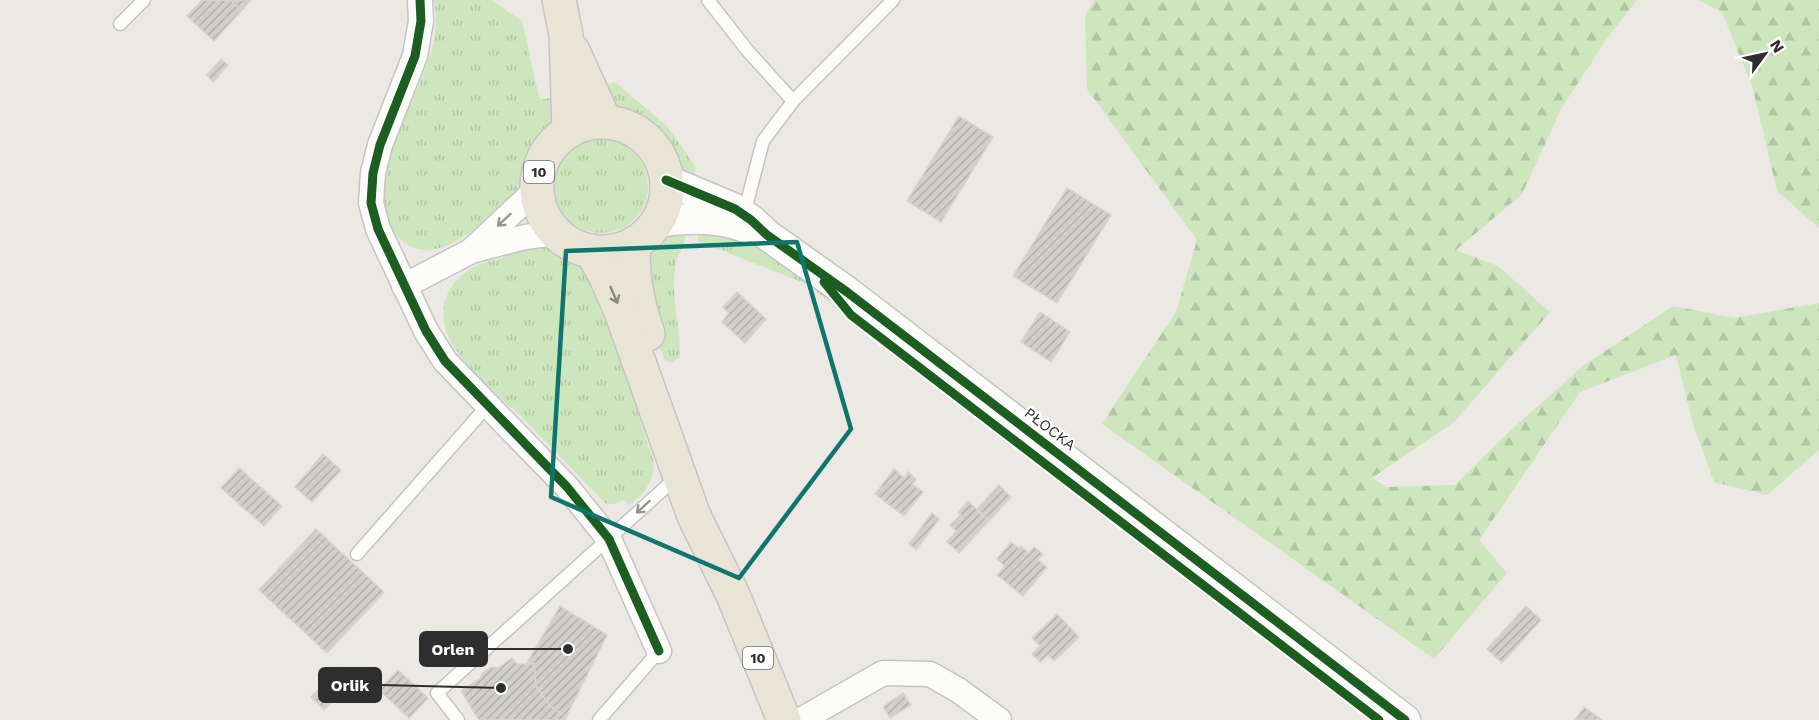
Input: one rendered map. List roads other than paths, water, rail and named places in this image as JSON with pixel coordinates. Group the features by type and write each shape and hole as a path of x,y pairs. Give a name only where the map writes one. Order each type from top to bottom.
{"main road":[{"path":"560,0 566,35 569,131"},
{"path":"566,35 605,122"},
{"name":"10","path":"556,233 541,208 537,189 540,169 548,151 561,137 583,125 605,122 627,127 646,140 660,158 666,180 664,206 645,232 633,262 644,325 710,508 732,595"},
{"path":"556,233 572,244 591,251 609,251 645,232"},
{"name":"10","path":"591,251 620,309 694,516 732,595 784,720"}],"street":[{"path":"420,0 421,21 416,56 380,145 372,173 371,203 378,229 404,286 435,347 445,361 567,487 609,538 659,651"},
{"name":"PŁOCKA","path":"666,180 717,200 744,215 767,235 847,292 1405,720"},
{"path":"471,251 537,189"},
{"name":"PŁOCKA","path":"645,232 691,217 741,225 767,235"},
{"path":"404,286 471,251 525,237 556,233"},
{"path":"801,720 883,673 930,674 958,690 999,720"}],"lane":[{"path":"120,24 144,0"},
{"path":"708,0 747,50 792,101"},
{"path":"744,215 763,141 792,101 893,0"},
{"path":"357,554 488,405"},
{"path":"458,720 438,693 678,476"},
{"path":"599,720 659,651"}],"place":[{"name":"Orlen","path":"568,649"},
{"name":"Orlik","path":"501,688"}]}
